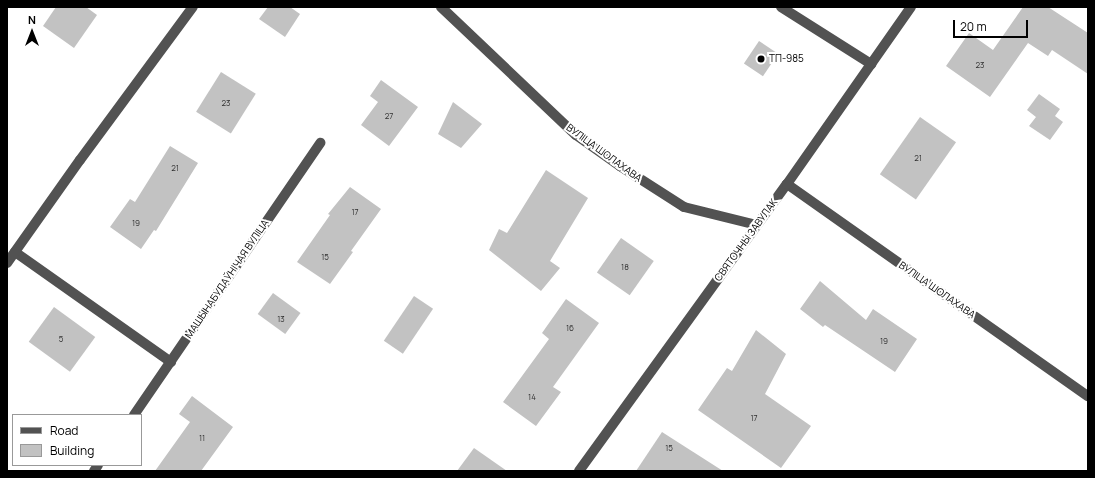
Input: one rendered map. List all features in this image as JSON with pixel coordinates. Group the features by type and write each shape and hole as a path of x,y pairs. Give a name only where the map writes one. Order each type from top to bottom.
{"street":[{"path":"7,263 193,7"},
{"name":"ВУЛІЦА ШОЛАХАВА","path":"441,7 576,135 620,166 684,207 757,225"},
{"path":"781,7 871,64"},
{"name":"СВЯТОЧНЫ ЗАВУЛАК","path":"579,471 787,184 911,7"},
{"name":"МАШЫНАБУДАЎНІЧАЯ ВУЛІЦА","path":"135,414 320,142"},
{"name":"ВУЛІЦА ШОЛАХАВА","path":"787,184 1088,396"},
{"path":"15,252 171,362"}],"building":[{"path":"56,7 86,7 97,15 74,48 43,26"},
{"path":"268,7 290,7 300,14 285,37 259,19"},
{"path":"1023,7 1048,7 1088,33 1088,74 1052,50 1048,56 1028,43 990,97 946,66 969,33 993,50"},
{"name":"ТП-985","path":"759,41 778,54 763,76 744,63"},
{"path":"221,72 256,94 231,134 196,112"},
{"path":"381,80 418,107 389,146 361,125 378,102 370,96"},
{"path":"1039,94 1060,109 1055,116 1063,122 1050,140 1029,126 1036,117 1027,110"},
{"path":"453,102 482,124 461,148 438,134"},
{"path":"920,117 956,142 916,200 880,174"},
{"path":"170,146 198,163 156,231 154,230 141,249 110,227 130,199 135,202"},
{"path":"546,170 588,198 550,261 560,268 541,291 489,250 499,229 507,233"},
{"path":"350,187 381,209 330,284 297,262 330,215 328,214"},
{"path":"621,238 654,261 630,295 597,272"},
{"path":"820,281 866,320 873,309 917,339 895,372 825,325 823,327 800,309"},
{"path":"273,293 301,313 285,334 258,314"},
{"path":"414,296 433,309 403,354 384,341"},
{"path":"566,299 599,323 553,387 561,392 536,426 503,402 549,339 542,333"},
{"path":"54,307 95,337 70,372 29,342"},
{"path":"756,330 786,354 765,394 811,426 781,468 698,410 727,368 732,371"},
{"path":"192,396 233,427 201,471 155,471 190,422 179,414"},
{"path":"662,432 723,471 636,471"},
{"path":"474,448 507,471 457,471"}],"place":[{"name":"ТП-985","path":"761,59"}]}
